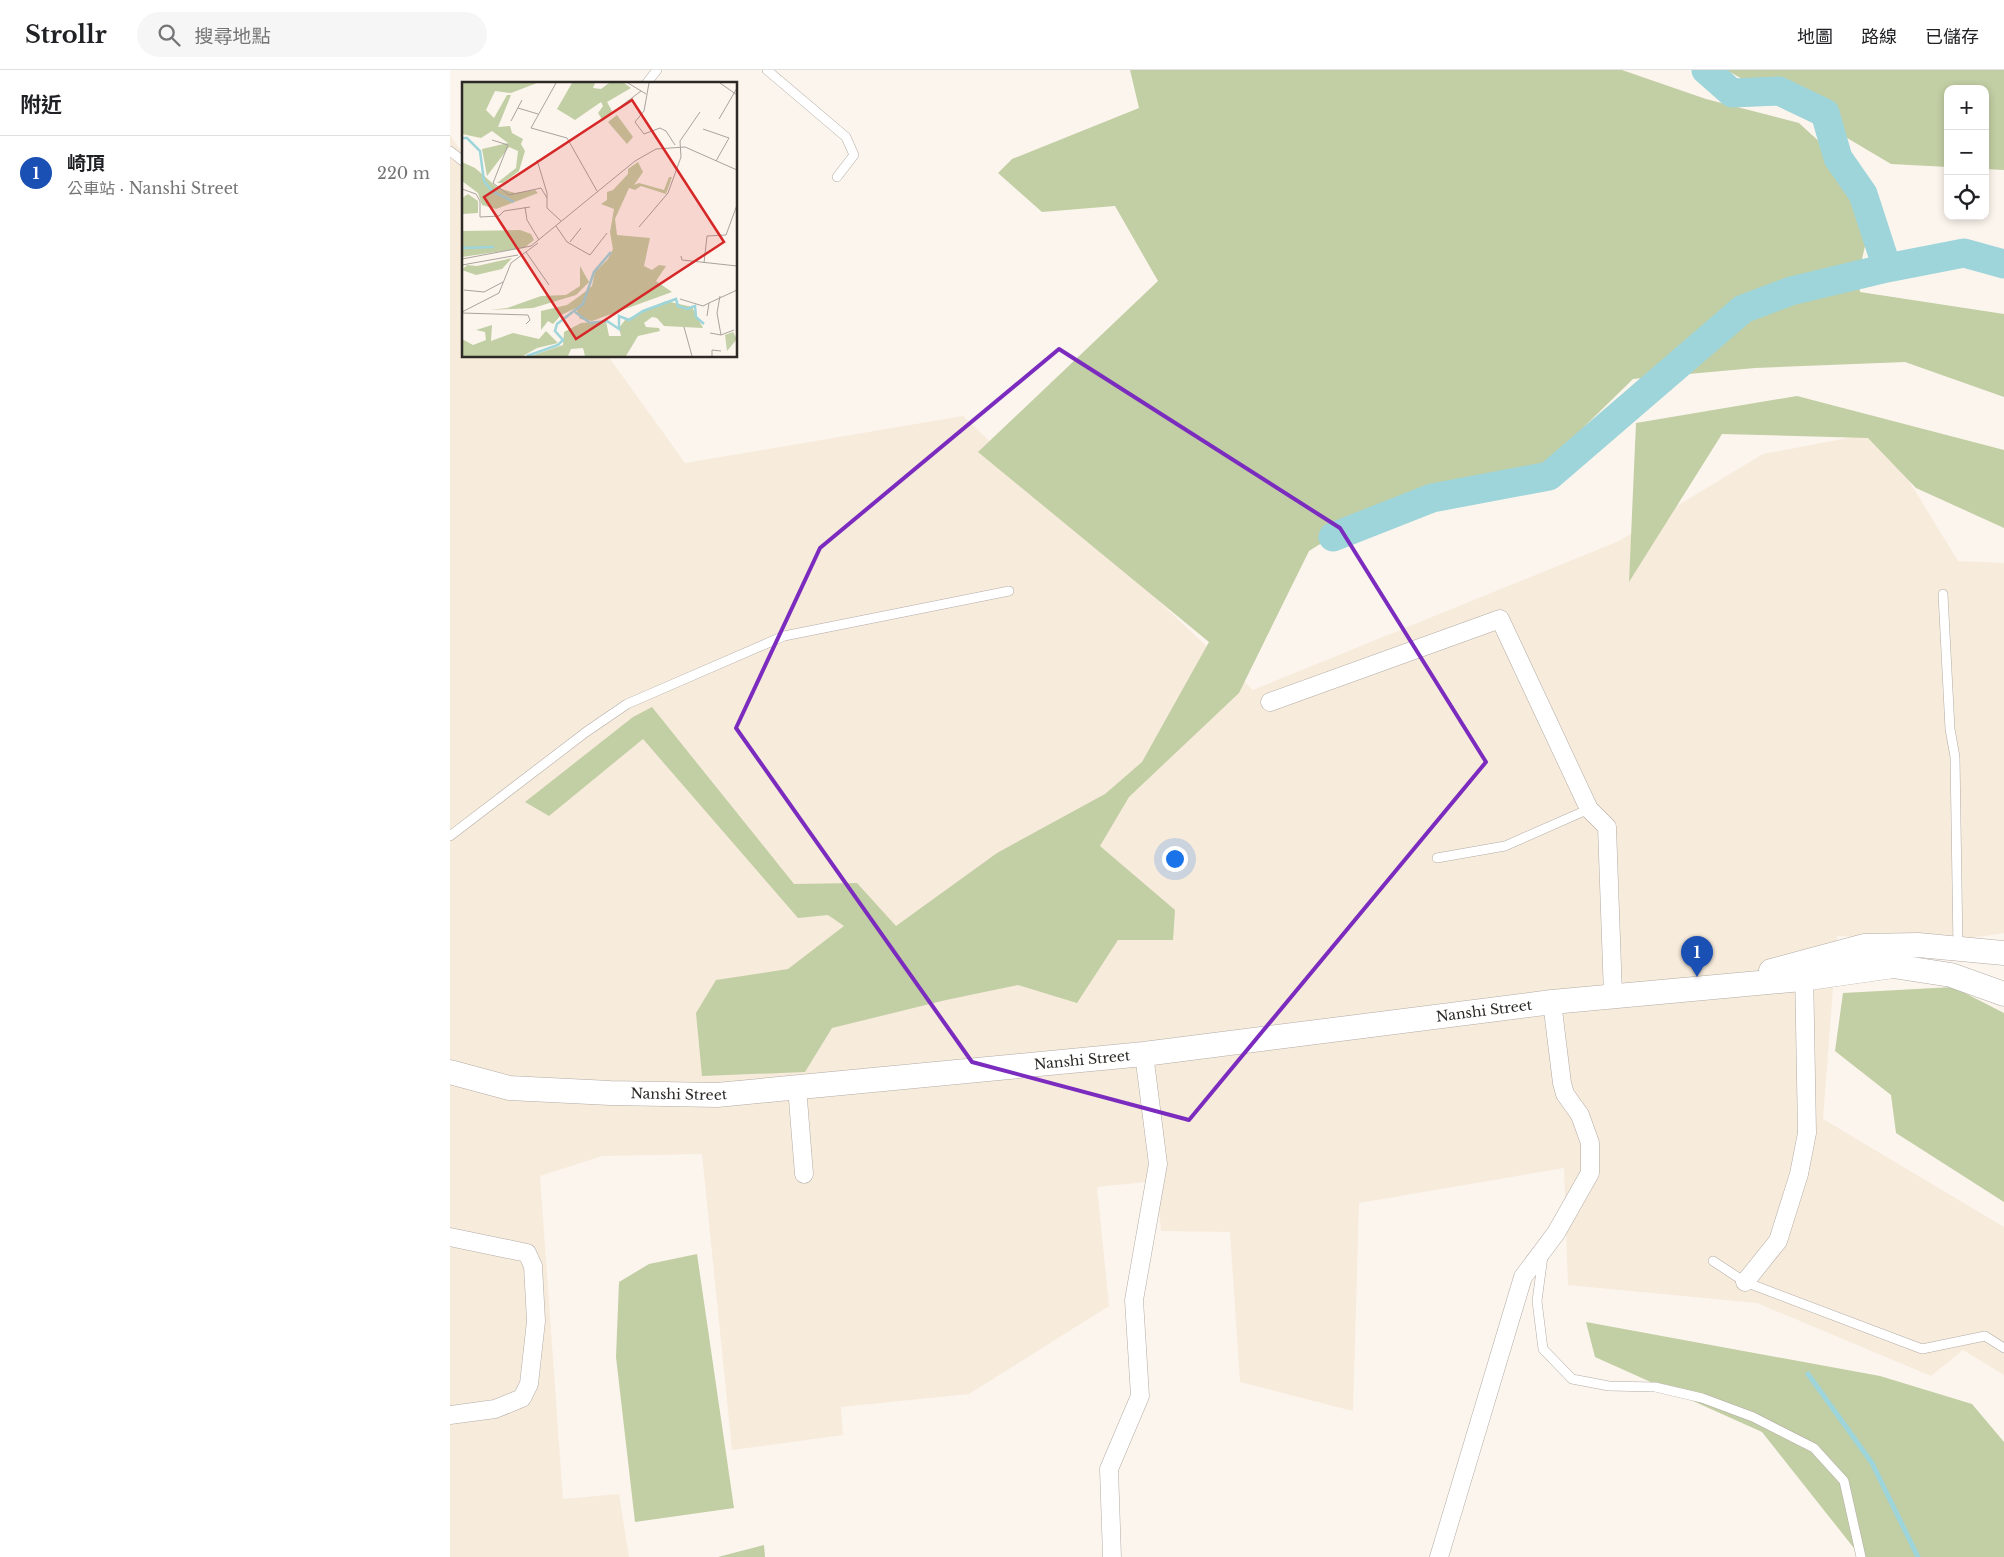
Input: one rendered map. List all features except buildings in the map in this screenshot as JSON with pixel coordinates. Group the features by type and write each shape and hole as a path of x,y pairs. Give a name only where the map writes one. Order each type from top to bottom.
{"main road":[{"path":"1804,970 1864,946 1918,945 2004,953"},
{"path":"1804,970 1893,966 1951,975 2004,994"},
{"name":"Nanshi Street","path":"450,1072 509,1088 717,1096 1144,1054 1552,1002 1614,995 1714,988 1804,970"}],"street":[{"path":"1270,702 1500,619 1589,809 1607,827 1614,995"},
{"path":"1745,1282 1778,1240 1800,1174 1806,1133 1804,970"},
{"path":"1439,1557 1523,1277 1544,1248 1590,1173 1590,1143 1580,1115 1565,1094 1562,1083 1552,1002"},
{"path":"1112,1557 1109,1469 1140,1396 1134,1300 1158,1164 1144,1054"},
{"path":"798,1087 804,1174"},
{"path":"450,1237 528,1253 533,1266 536,1321 529,1384 522,1398 495,1408 450,1415"}],"lane":[{"path":"648,82 657,70"},
{"path":"767,70 846,137 854,155 837,177"},
{"path":"450,151 462,160"},
{"path":"450,836 586,732 627,704 784,636 1009,591"},
{"path":"1943,594 1950,729 1955,757 1958,949"},
{"path":"1437,858 1505,846 1589,809"},
{"path":"1544,1248 1538,1301 1543,1349 1572,1379 1609,1386 1655,1387 1702,1398 1753,1417 1814,1448 1844,1481 1860,1557"},
{"path":"1713,1261 1745,1282 1922,1349 1985,1336 2004,1348"}],"highlighted area":[{"path":"1059,349 1340,528 1486,762 1189,1120 972,1062 736,728 820,548"}],"shaded area":[{"path":"450,135 462,152 462,358 609,358 685,463 963,416 1253,690 1619,541 1763,454 1879,432 1958,561 2004,563 2004,933 1952,941 1837,936 1823,1119 2004,1227 2004,1375 1963,1350 1931,1376 1757,1303 1568,1285 1564,1168 1359,1203 1353,1411 1240,1382 1230,1232 1161,1231 1156,1181 1097,1187 1109,1306 969,1394 841,1407 843,1435 732,1450 702,1154 602,1156 540,1176 563,1499 619,1494 629,1557 450,1557"}],"green space":[{"path":"1130,70 1622,70 1706,99 1799,123 1877,195 1858,276 1860,292 2004,314 2004,397 1905,362 1755,368 1633,379 1542,468 1384,504 1309,551 1239,693 1129,797 1100,846 1175,910 1173,940 1118,940 1077,1003 1018,985 946,1000 832,1028 805,1072 702,1076 696,1013 716,980 788,969 844,926 828,915 798,918 643,739 549,816 525,802 633,717 652,707 794,884 857,883 896,926 997,853 1105,794 1142,762 1209,642 978,452 1158,281 1115,206 1042,212 998,173 1012,159 1139,108"},
{"path":"1726,70 2004,70 2004,170 1989,169 1989,85 1944,85 1944,167 1891,164 1805,113"},
{"path":"1797,396 2004,450 2004,528 1916,488 1868,438 1722,434 1629,582 1636,423"},
{"path":"1953,987 2004,1013 2004,1202 1896,1133 1891,1095 1835,1051 1843,993"},
{"path":"697,1254 734,1508 635,1522 616,1357 619,1282 649,1264"},
{"path":"1586,1322 1880,1376 1972,1404 2004,1442 2004,1557 1861,1557 1762,1432 1595,1357"},
{"path":"764,1545 765,1557 718,1557"}],"waterway":[{"path":"1706,70 1732,93 1779,91 1825,113 1838,158 1863,194 1887,268"},
{"path":"1333,537 1432,498 1549,476 1743,309 1791,291 1887,268 1964,253 2004,264"},
{"path":"1808,1374 1872,1463 1918,1557"}],"place":[{"name":"崎頂","path":"1697,977"}]}
